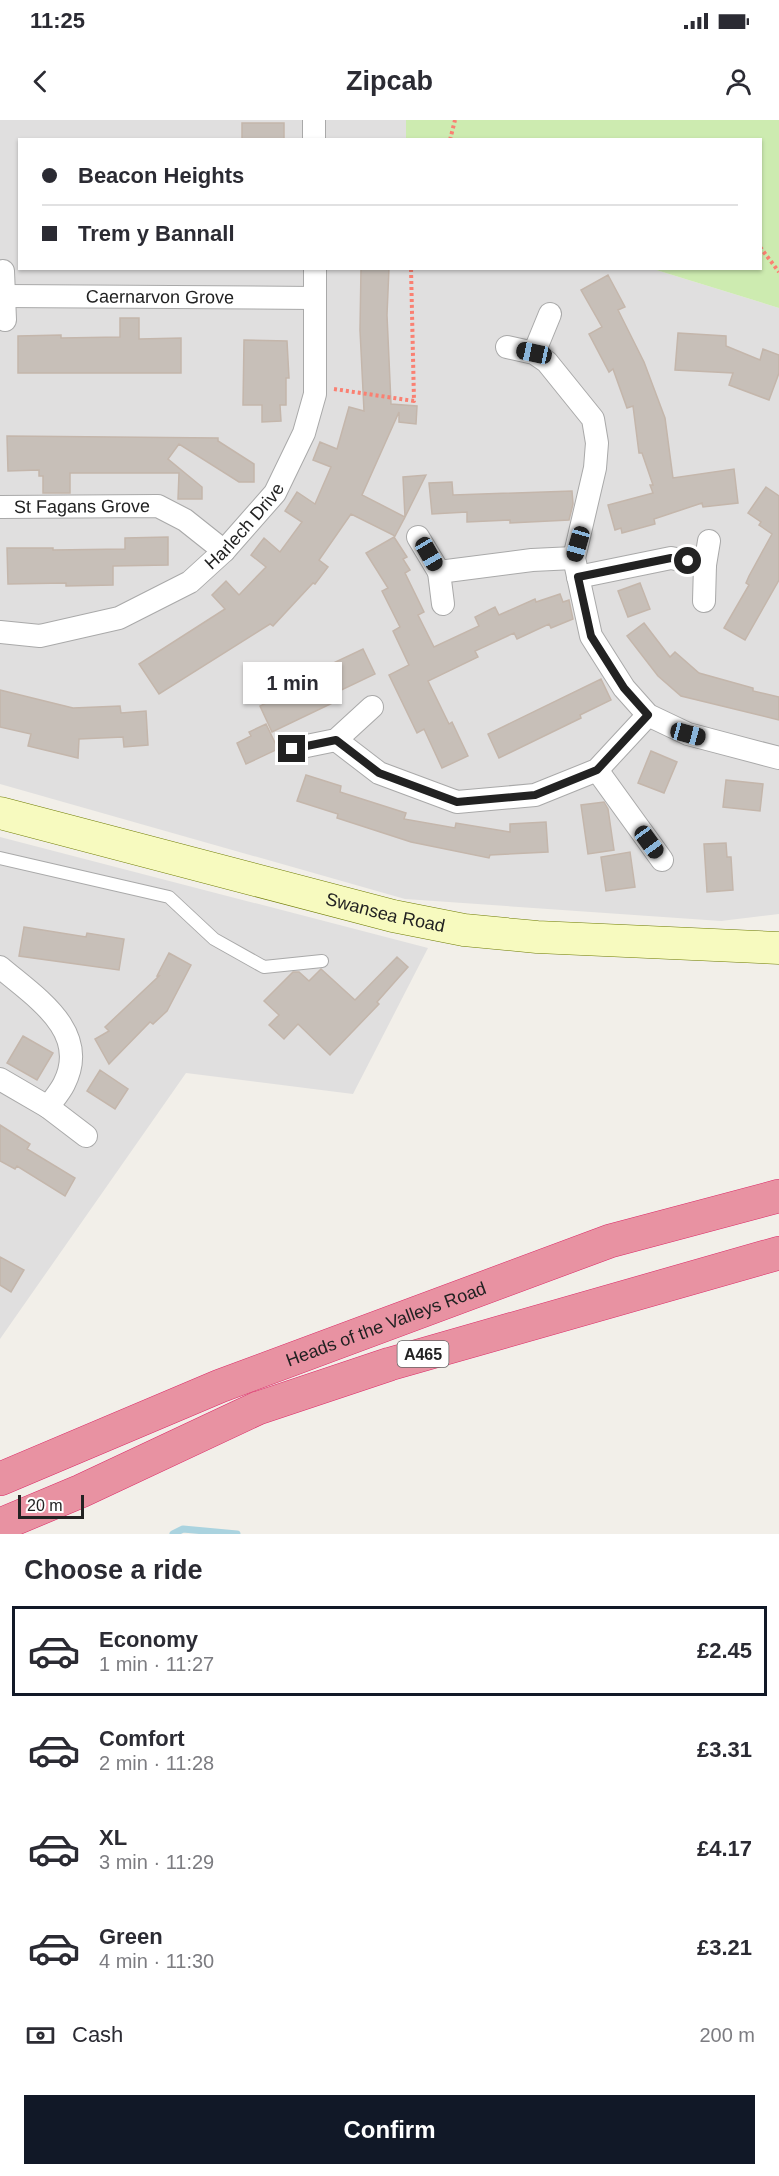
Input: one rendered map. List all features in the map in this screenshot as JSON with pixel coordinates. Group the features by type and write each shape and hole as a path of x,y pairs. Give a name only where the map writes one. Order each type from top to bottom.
{"highway":[{"name":"Heads of the Valleys Road","path":"0,1479 220,1386 610,1241 779,1196"},
{"name":"Heads of the Valleys Road","path":"0,1525 81,1491 269,1404 390,1364 779,1253"},
{"path":"0,1455 176,1385 220,1386"},
{"path":"36,1534 43,1530 81,1491"}],"street":[{"path":"314,120 314,138"},
{"name":"Harlech Drive","path":"0,632 40,636 119,618 190,582 224,551 275,493 304,433 315,394 315,270"},
{"path":"3,271 5,320"},
{"name":"Caernarvon Grove","path":"4,296 315,298"},
{"path":"534,353 550,314"},
{"path":"507,347 534,353 547,362 593,419 597,442 595,468 576,568 591,636 624,688 648,715 688,734 779,758"},
{"name":"St Fagans Grove","path":"0,507 158,507 185,520 224,551"},
{"path":"418,537 439,572 443,604"},
{"path":"704,601 705,565 709,541"},
{"path":"439,572 532,560 576,568 671,558 705,565"},
{"path":"292,749 336,740 372,707"},
{"path":"336,740 379,773 457,802 535,795 597,770 648,715"},
{"path":"597,770 662,860"},
{"name":"Swansea Road","path":"0,813 393,916 464,930 537,937 779,948"},
{"path":"0,967 55,1015 68,1035 72,1059 64,1084 48,1107"},
{"path":"0,1079 48,1107 86,1136"}],"lane":[{"path":"0,858 169,897 214,939 264,967 322,961"}],"path":[{"path":"450,138 455,120"},
{"path":"762,250 779,272"},
{"path":"315,386 414,401 411,270"}],"shaded area":[{"path":"0,120 406,120 406,138 18,138 18,270 656,270 779,308 779,914 721,921 405,899 0,784"},
{"path":"0,837 428,948 353,1094 186,1073 0,1339"}],"green space":[{"path":"406,120 779,120 779,308 656,270 762,270 762,138 406,138"}],"building":[{"path":"242,123 284,123 284,138 242,138"},
{"path":"361,270 389,270 387,315 391,404 417,406 416,424 399,422 399,412 362,495 405,517 395,536 351,514 319,560 328,567 315,584 313,583 273,626 270,624 159,694 139,664 225,609 212,595 226,581 239,595 266,567 251,555 264,538 280,552 302,522 285,511 297,492 315,504 331,467 313,460 320,442 337,449 349,407 364,411 360,330"},
{"path":"608,275 625,307 618,310 644,362 665,418 673,478 734,469 738,503 703,507 702,503 654,519 655,524 622,533 621,528 615,530 608,505 653,493 650,485 653,485 642,453 639,453 633,406 627,408 613,369 609,372 589,334 602,327 581,290"},
{"path":"120,318 139,318 139,339 181,338 181,373 18,373 18,336 120,337"},
{"path":"678,333 726,336 726,346 760,360 763,349 779,355 779,373 769,400 729,385 733,373 675,370"},
{"path":"244,340 287,341 289,378 286,378 286,405 280,405 281,421 262,422 262,405 243,405"},
{"path":"7,436 218,438 218,441 254,464 254,482 239,482 179,444 168,459 202,487 202,499 178,499 179,473 70,473 70,493 43,493 43,476 39,476 39,470 8,471"},
{"path":"426,475 405,517 403,477"},
{"path":"452,482 453,495 572,491 573,504 569,520 510,523 510,520 467,522 467,512 432,514 429,483"},
{"path":"766,487 779,496 779,580 745,640 724,628 749,585 746,583 749,576 772,534 748,513"},
{"path":"168,537 168,565 113,566 113,585 8,584 7,548 125,549 125,538"},
{"path":"394,537 407,557 403,559 410,570 405,573 424,612 418,615 434,647 479,626 475,617 495,607 499,615 535,599 536,602 560,594 563,602 569,600 573,619 551,628 549,624 517,639 514,633 475,651 478,657 428,681 449,724 452,722 468,756 442,768 424,729 417,733 389,675 409,665 393,631 400,627 382,591 388,588 366,553"},
{"path":"640,583 650,609 628,617 618,591"},
{"path":"644,623 670,657 675,652 699,673 779,697 779,720 681,696 658,676 627,636"},
{"path":"363,649 375,674 337,692 341,699 272,732 260,706 332,670 329,665"},
{"path":"601,679 611,700 580,715 581,718 499,758 488,734"},
{"path":"0,690 73,708 120,706 121,713 146,711 148,745 124,747 123,737 79,739 78,758 28,746 31,734 0,727"},
{"path":"266,724 278,749 246,764 237,743 251,736 249,732"},
{"path":"651,751 677,762 664,793 638,783"},
{"path":"306,775 341,786 340,792 406,813 404,819 455,828 456,823 510,832 510,824 546,822 548,852 490,855 489,858 411,842 337,818 338,814 297,801"},
{"path":"726,780 763,784 760,811 723,807"},
{"path":"604,802 608,809 614,850 588,854 581,805"},
{"path":"726,843 727,857 731,857 733,890 707,892 704,844"},
{"path":"630,852 635,887 606,891 601,857"},
{"path":"24,927 86,937 87,933 124,939 119,970 19,956"},
{"path":"169,953 191,965 167,1011 153,1024 150,1022 109,1064 95,1039 109,1031 105,1027 159,976 157,976"},
{"path":"397,957 408,967 377,1002 379,1004 330,1055 298,1024 284,1039 269,1025 279,1015 264,1001 293,972 299,972 309,981 321,969 355,1000"},
{"path":"23,1036 53,1053 37,1080 7,1063"},
{"path":"100,1070 128,1089 115,1109 87,1091"},
{"path":"0,1125 30,1144 27,1149 75,1178 65,1196 17,1166 15,1169 0,1161"},
{"path":"0,1257 24,1270 11,1292 0,1285"}],"waterway":[{"path":"173,1534 183,1529 237,1534"}],"route":[{"path":"292,749 336,740 379,773 457,802 535,795 597,770 648,715 624,688 591,636 578,577 671,558 688,561"}]}
